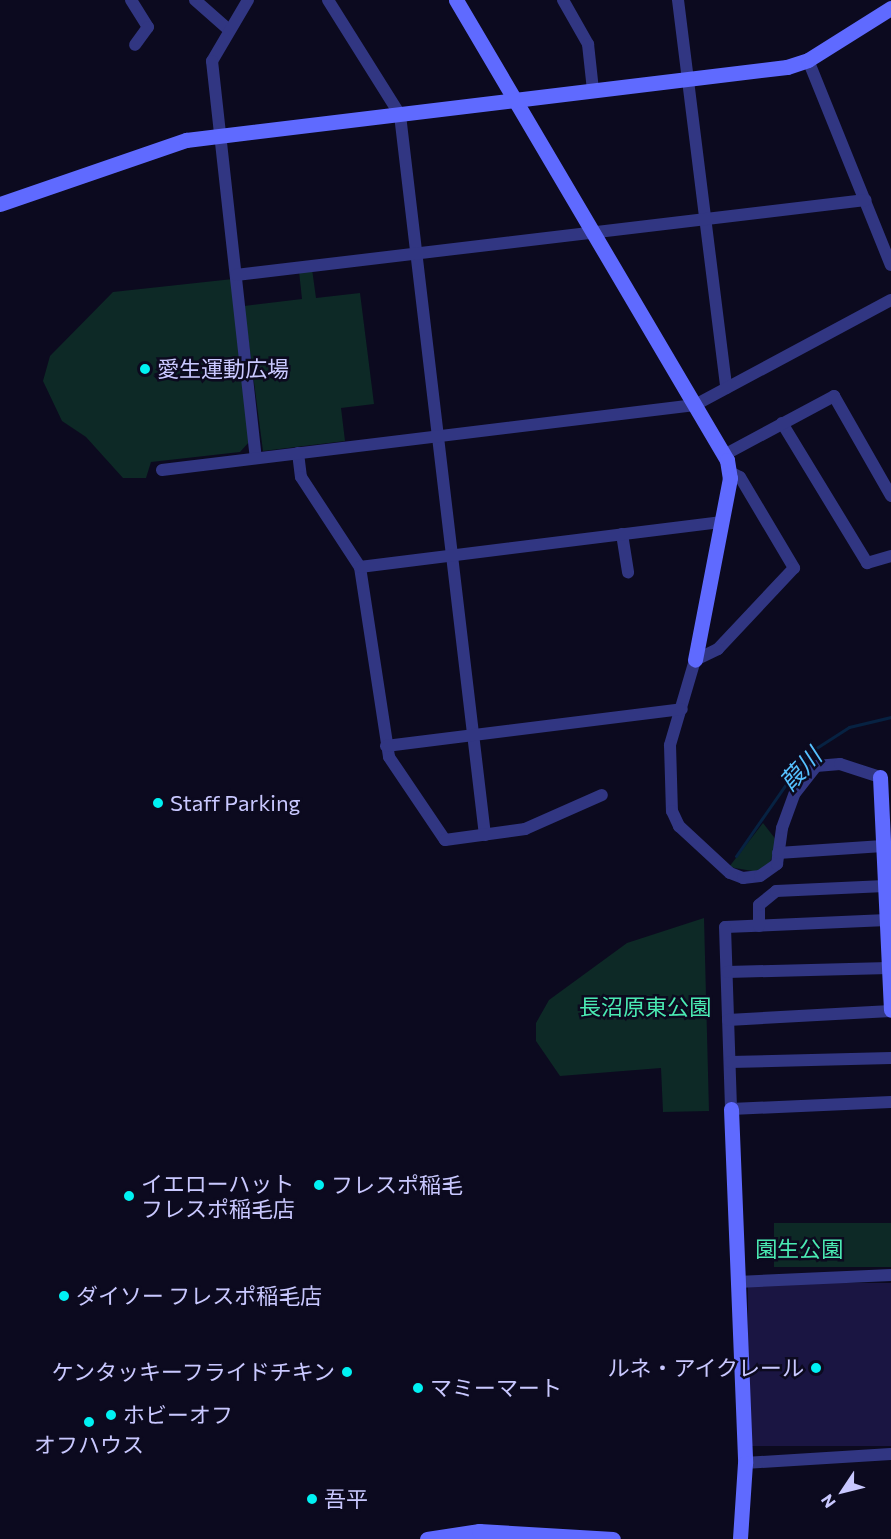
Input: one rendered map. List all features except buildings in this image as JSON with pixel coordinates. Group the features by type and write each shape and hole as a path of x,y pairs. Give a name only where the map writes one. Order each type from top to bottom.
{"street":[{"path":"131,0 148,27 135,45"},
{"path":"195,0 229,30"},
{"path":"248,0 212,61 256,458"},
{"path":"328,0 399,116 485,835"},
{"path":"456,0 695,405 730,472 695,660 670,744 669,794 679,826 721,866 742,878 768,870 777,864 795,793 816,766 840,764 880,777 891,1010 728,1020"},
{"path":"563,0 588,44 593,90"},
{"path":"678,0 726,388"},
{"path":"0,204 47,191 155,148 220,135 399,116 515,99 688,79 808,60 891,8"},
{"path":"808,60 891,265"},
{"path":"236,275 866,200"},
{"path":"162,470 695,405 891,300"},
{"path":"723,455 834,396 891,496"},
{"path":"782,423 867,563 891,555"},
{"path":"298,453 301,477 360,567 386,746 445,840 525,829 602,795"},
{"path":"695,660 718,649 794,568 740,477 730,472"},
{"path":"360,567 720,522"},
{"path":"622,534 628,573"},
{"path":"386,746 682,709"},
{"path":"778,853 883,846"},
{"path":"759,926 759,905 776,891 885,886"},
{"path":"740,1539 745,1463 725,927 887,920"},
{"path":"727,972 889,968"},
{"path":"730,1062 891,1058"},
{"path":"731,1109 891,1102"},
{"path":"737,1282 891,1275"},
{"path":"745,1463 891,1454"},
{"path":"427,1539 480,1535 613,1539"}],"green space":[{"path":"312,269 316,298 360,293 374,404 341,408 345,441 263,451 244,306 302,299 299,271"},
{"name":"愛生運動広場","path":"233,279 250,441 240,452 151,462 146,478 123,478 86,437 62,421 43,381 50,356 113,292"},
{"path":"763,823 777,841 770,863 758,872 729,867"},
{"name":"長沼原東公園","path":"704,918 709,1111 663,1112 661,1068 560,1076 536,1041 536,1023 549,1000 627,943"},
{"name":"園生公園","path":"774,1223 891,1223 891,1267 774,1267"}],"waterway":[{"name":"葭川","path":"736,856 807,754 849,727 891,717"}],"place":[{"name":"愛生運動広場","path":"145,369"},
{"name":"Staff Parking","path":"158,803"},
{"name":"フレスポ稲毛","path":"319,1185"},
{"name":"イエローハット フレスポ稲毛店","path":"129,1196"},
{"name":"ダイソー フレスポ稲毛店","path":"64,1296"},
{"name":"ルネ・アイクレール","path":"816,1368"},
{"name":"ケンタッキーフライドチキン","path":"347,1372"},
{"name":"マミーマート","path":"418,1388"},
{"name":"ホビーオフ","path":"111,1415"},
{"name":"オフハウス","path":"89,1422"},
{"name":"吾平","path":"312,1499"}]}
